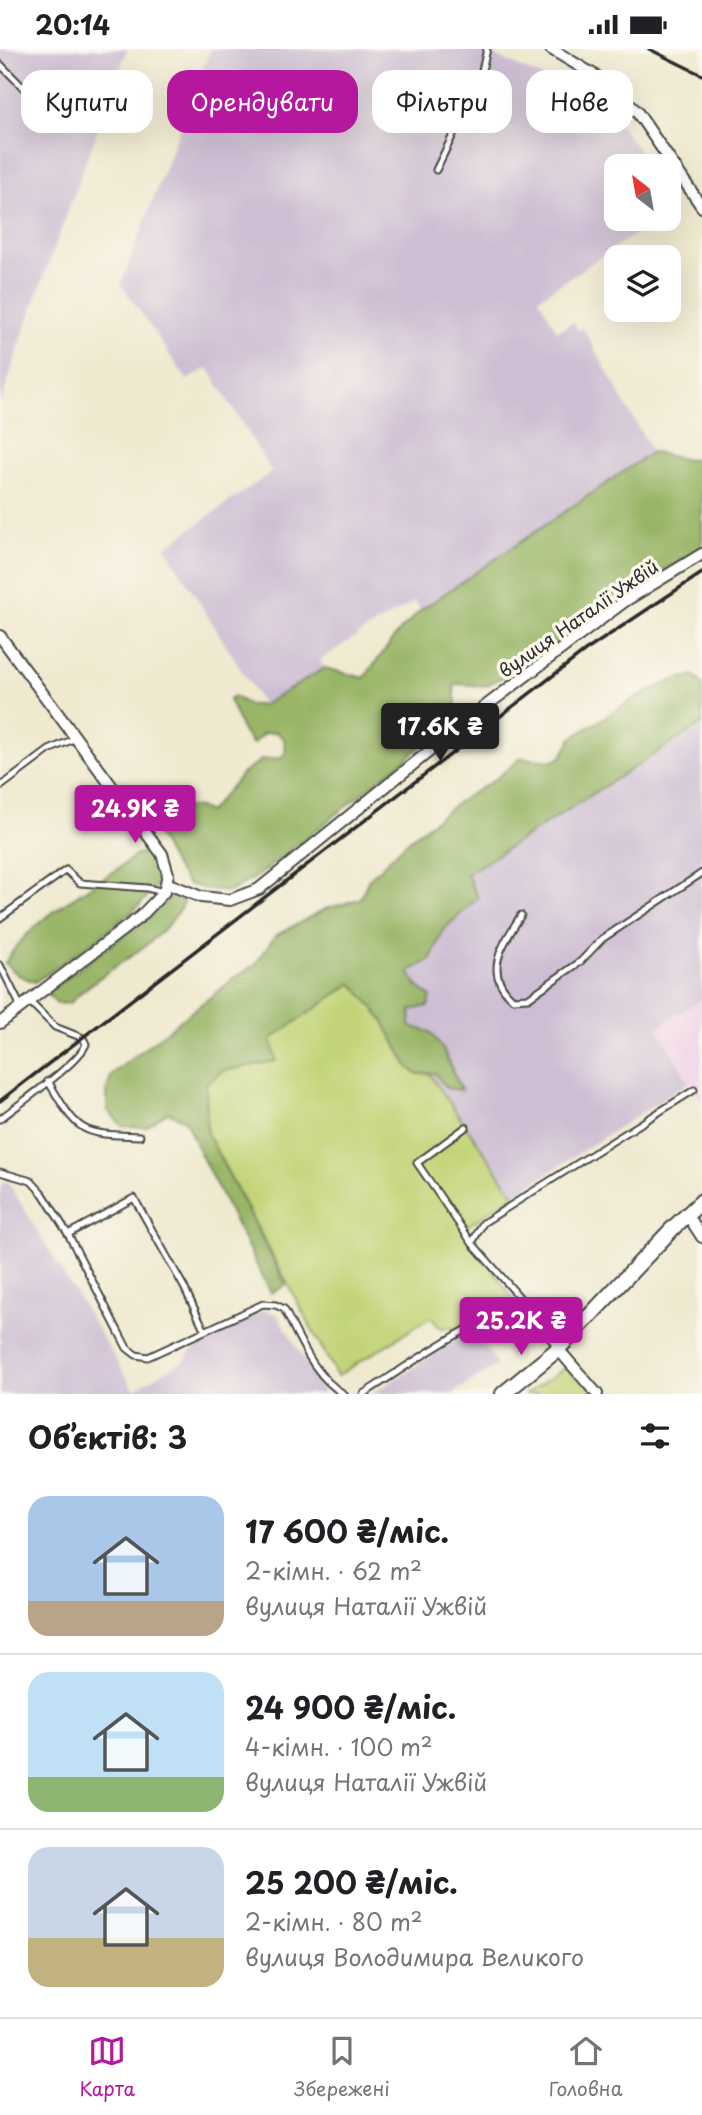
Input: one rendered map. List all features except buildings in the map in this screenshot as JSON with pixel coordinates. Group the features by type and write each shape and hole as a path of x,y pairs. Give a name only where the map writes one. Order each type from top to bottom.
{"street":[{"path":"551,49 611,85 637,112 702,207"},
{"name":"вулиця Наталії Ужвій","path":"165,888 201,897 230,900 260,889 479,711 625,601 702,554"},
{"path":"0,636 162,855 168,874 165,888 141,916 0,1023"},
{"path":"503,1394 558,1349 687,1214 702,1202"},
{"path":"687,1214 702,1237"},
{"path":"558,1349 597,1394"}],"lane":[{"path":"436,170 480,79 487,49"},
{"path":"0,64 21,85"},
{"path":"0,787 49,751 75,738"},
{"path":"0,918 65,870 80,883 165,888"},
{"path":"521,915 498,953 496,974 504,991 513,999 528,998 580,963 602,939 702,873"},
{"path":"0,965 24,1003 55,1027 83,1038 86,1044 83,1053 0,1119"},
{"path":"48,1081 77,1126 98,1135 140,1136"},
{"path":"472,1243 483,1223 694,1090"},
{"path":"466,1127 417,1163 472,1243 528,1307 558,1349"},
{"path":"1,1175 31,1181 43,1193 68,1234 127,1348 136,1355 148,1357 263,1304 276,1305 284,1310 320,1373 332,1387 344,1394"},
{"path":"68,1234 134,1198 184,1287 205,1331"},
{"path":"363,1394 474,1325 512,1308 528,1307"}],"shaded area":[{"path":"0,49 127,49 119,70 21,70 21,133 96,133 0,405"},
{"path":"210,49 480,49 526,70 526,133 626,133 640,154 604,154 604,231 640,231 619,245 604,245 604,255 539,298 557,331 574,322 579,330 583,328 652,452 421,610 415,601 369,628 320,660 325,668 263,705 165,547 272,472 208,368 187,380 121,284 178,133 358,133 358,70 202,70"},
{"path":"702,726 702,999 657,1027 689,1082 514,1195 346,950"},
{"path":"702,999 702,1103 657,1027"},
{"path":"7,1181 134,1389 186,1359 189,1352 263,1310 277,1314 324,1394 0,1394 0,1185"},
{"path":"474,1329 497,1365 452,1394 372,1394"}],"green space":[{"path":"652,452 687,460 702,459 702,548 618,597 519,669 485,686 458,684 454,687 456,703 447,726 258,876 229,892 188,884 173,864 157,834 165,819 185,807 209,812 242,774 261,760 281,758 286,752 284,739 277,732 264,733 253,744 242,729 229,700 233,696 249,705 263,705 325,668 364,678 397,634 421,610"},
{"path":"694,675 702,684 702,724 467,874 478,898 443,930 431,959 409,972 417,986 431,997 428,1006 411,1010 410,1026 430,1032 444,1051 461,1090 446,1088 435,1073 418,1074 409,1068 383,1020 352,983 271,1039 276,1061 222,1071 206,1084 207,1133 286,1285 271,1293 185,1120 168,1112 146,1127 122,1126 107,1109 107,1089 112,1074 241,973 255,965 275,936 325,909 360,899 369,879 408,841 521,758 553,761 562,756 572,738 632,700 671,681"},
{"path":"149,849 161,869 156,885 145,900 107,932 35,982 18,975 5,963 25,936 53,912 134,856"},
{"path":"178,896 184,902 174,918 147,944 99,978 70,1003 57,1004 49,996 49,991 145,920 170,897"},
{"path":"353,983 383,1020 409,1068 418,1074 429,1073 514,1195 465,1228 513,1299 460,1330 439,1327 431,1317 337,1376 207,1133 206,1084 222,1071 275,1061 270,1039"},
{"path":"571,1364 597,1394 526,1394"}],"railway":[{"path":"649,49 702,75"},
{"path":"0,1101 585,651 702,573"}]}
